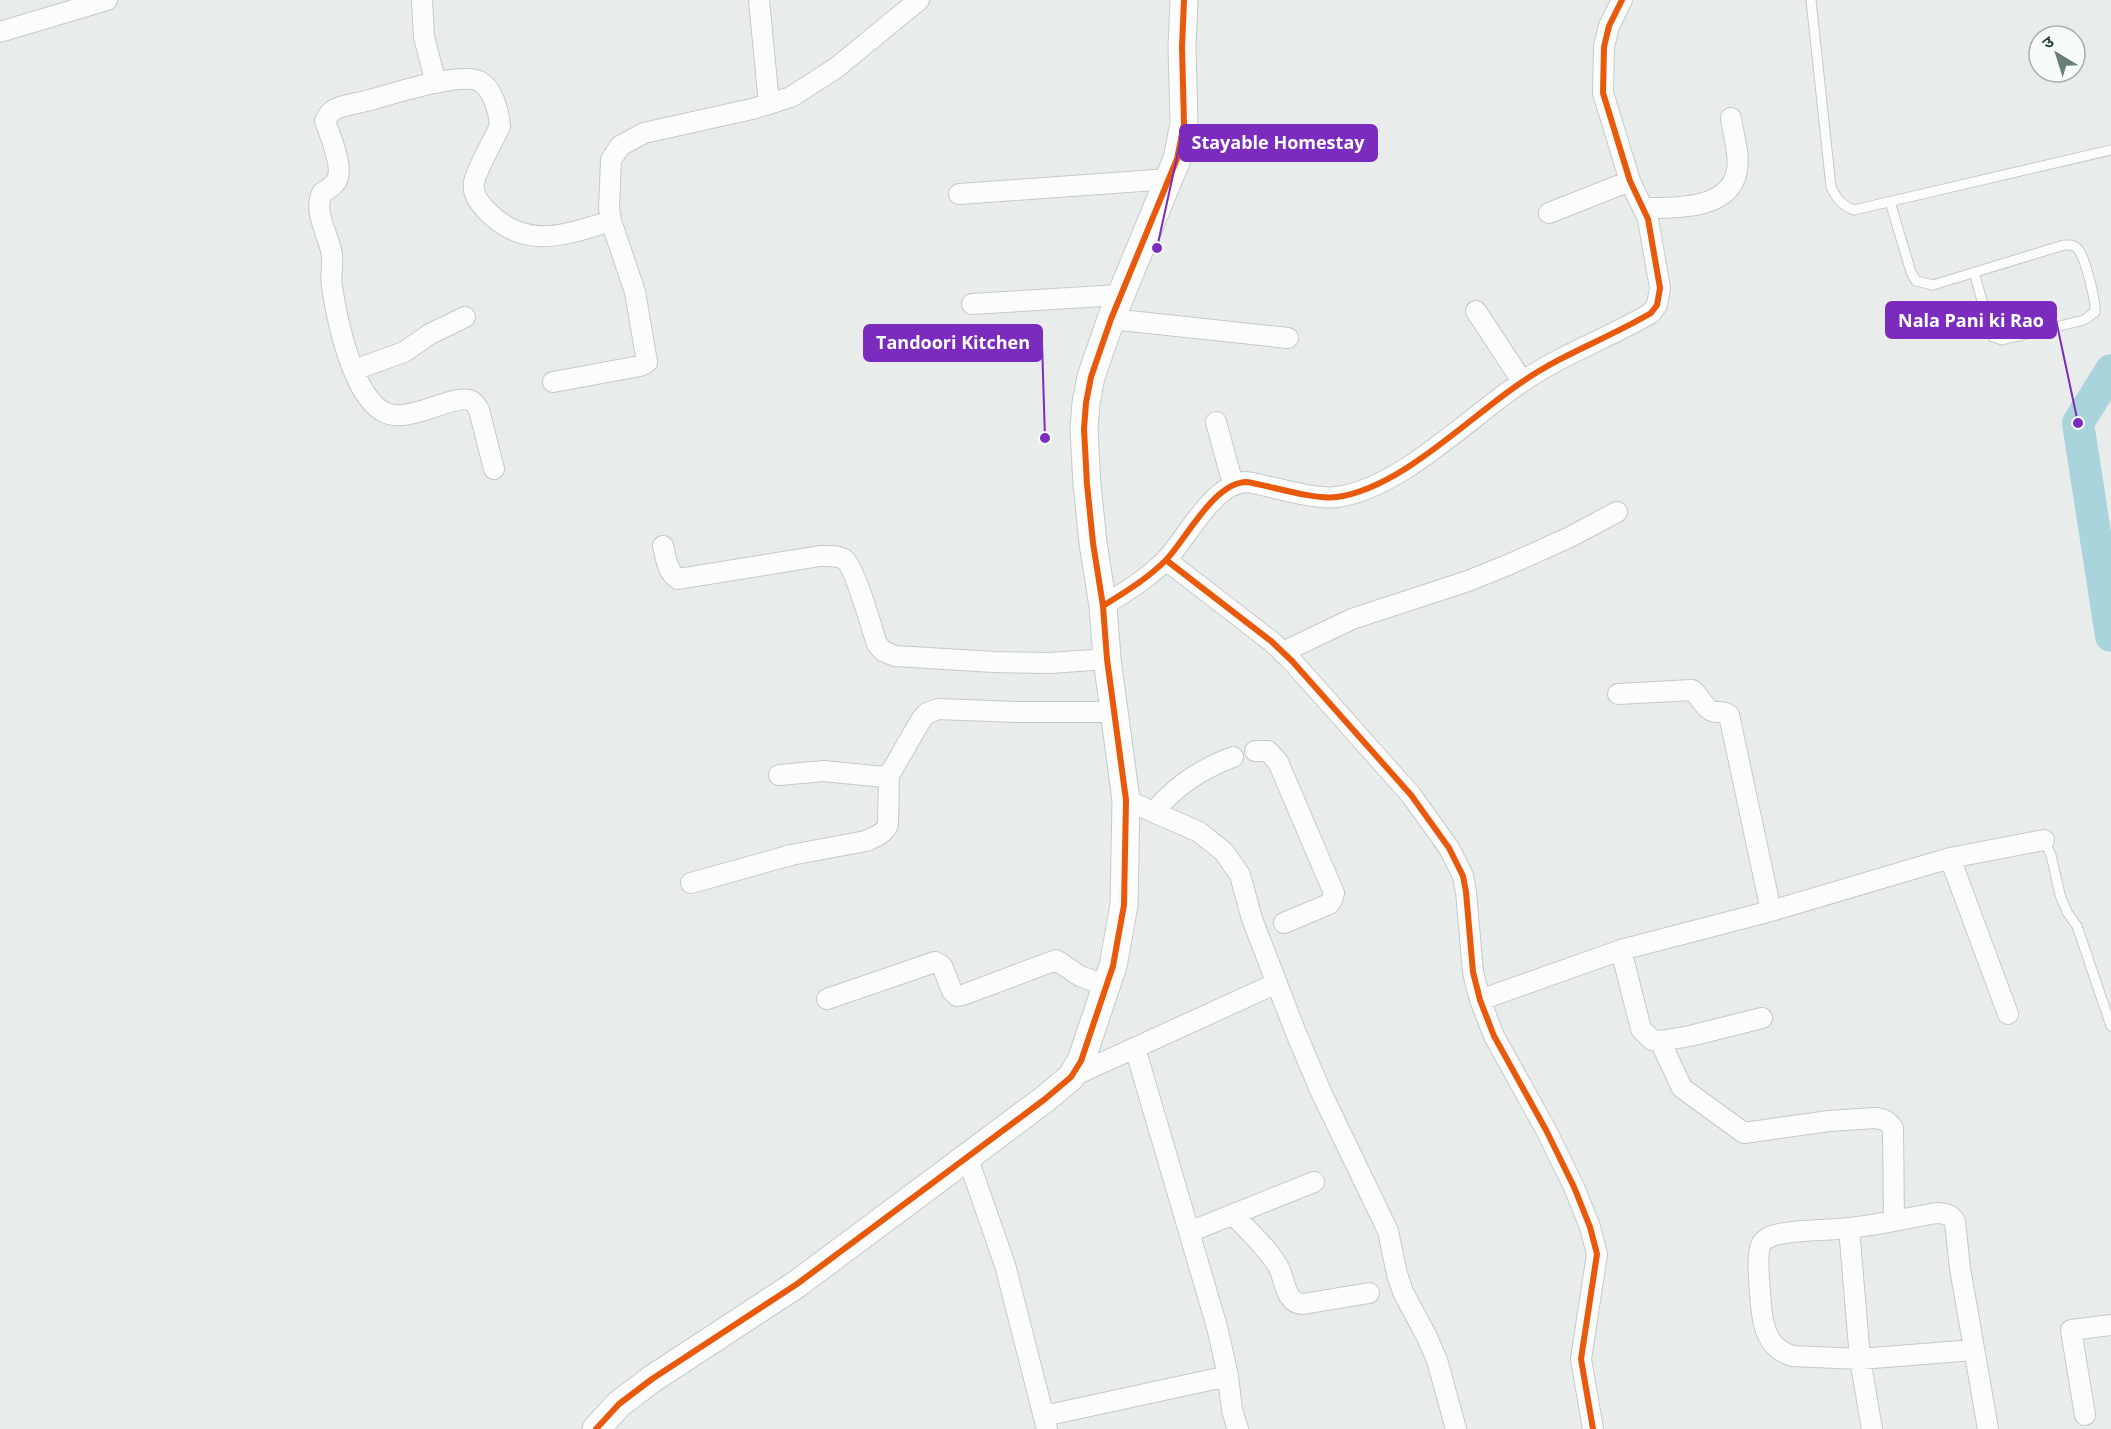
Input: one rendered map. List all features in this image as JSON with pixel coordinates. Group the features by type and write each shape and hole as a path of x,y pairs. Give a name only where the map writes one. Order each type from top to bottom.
{"street":[{"path":"0,32 107,0"},
{"path":"422,0 424,37 436,83"},
{"path":"759,0 769,104"},
{"path":"553,381 640,366 647,362 636,292 611,221 609,208 611,160 620,146 644,133 791,97 836,68 919,0"},
{"path":"1071,1077 1081,1061 1107,986 1121,931 1125,896 1126,800 1093,543 1084,429 1086,403 1091,377 1115,307 1177,159 1184,124 1182,46 1184,0"},
{"path":"1102,606 1130,589 1166,560 1227,487 1246,482 1334,498 1374,487 1437,446 1522,381 1651,313 1657,305 1660,288 1644,208 1630,181 1604,93 1604,47 1609,26 1622,0"},
{"path":"494,469 479,410 473,402 462,399 402,417 383,412 363,392 340,330 332,284 332,255 318,207 321,194 333,185 339,176 338,159 325,121 327,115 337,108 398,91 436,83 470,79 479,81 492,95 500,120 500,126 474,182 475,195 484,209 512,232 525,236 541,237 581,230 611,221"},
{"path":"1644,208 1702,205 1726,190 1737,170 1731,118"},
{"path":"959,194 1168,179"},
{"path":"1549,213 1630,181"},
{"path":"972,304 1115,307 1288,338"},
{"path":"1476,311 1522,381"},
{"path":"354,370 404,352 430,334 465,317"},
{"path":"1216,422 1233,484"},
{"path":"1283,652 1352,619 1510,564 1570,537 1617,512"},
{"path":"663,546 669,570 678,579 820,556 842,558 847,561 854,575 877,644 883,651 895,656 1050,663 1107,658"},
{"path":"1166,560 1271,640 1283,652 1411,795 1458,863 1467,892 1473,972 1479,1000 1494,1036 1546,1130 1574,1187 1590,1227 1596,1254 1581,1359 1593,1429"},
{"path":"1618,694 1692,690 1708,709 1714,712 1727,712 1730,715 1771,911"},
{"path":"690,883 791,855 876,837 888,825 889,775 921,720 933,710 944,708 1016,712 1114,712"},
{"path":"1255,752 1268,751 1278,762 1334,893 1329,904 1284,923"},
{"path":"1155,811 1180,784 1215,764 1233,757"},
{"path":"779,775 824,771 877,778 889,775"},
{"path":"1126,800 1199,832 1224,852 1240,875 1252,919 1321,1092 1388,1231 1396,1274 1437,1359 1456,1429"},
{"path":"1479,1000 1621,950 1771,911 1950,858 2044,840"},
{"path":"1950,858 2008,1014"},
{"path":"1621,950 1641,1029 1652,1040 1660,1041 1690,1036 1762,1018"},
{"path":"827,999 934,962 942,966 952,991 957,996 1056,960 1080,976 1107,986"},
{"path":"596,1429 619,1404 652,1379 797,1284 1045,1100 1071,1077 1277,983"},
{"path":"1660,1041 1682,1088 1744,1133 1852,1120 1883,1119 1889,1123 1893,1128 1894,1221"},
{"path":"1135,1047 1217,1327 1228,1376 1232,1410 1238,1429"},
{"path":"967,1156 1005,1265 1046,1423 1228,1376"},
{"path":"1189,1232 1314,1182"},
{"path":"1974,1350 1860,1359 1792,1356 1785,1353 1771,1342 1767,1334 1762,1312 1759,1249 1764,1241 1776,1234 1849,1228 1936,1213 1954,1218 1988,1429"},
{"path":"1233,1214 1274,1260 1294,1303 1303,1304 1369,1293"},
{"path":"1849,1228 1860,1359 1872,1429"},
{"path":"2085,1415 2071,1330 2111,1325"}],"lane":[{"path":"1811,0 1831,187 1844,207 1854,210 2111,150"},
{"path":"1890,202 1911,272 1916,280 1923,284 1933,285 1974,272 2064,245 2072,245 2078,249 2082,258 2096,303 2095,312 2084,320 2002,340 1997,339 1991,333 1974,272"},
{"path":"2044,840 2051,855 2060,895 2067,912 2077,926 2111,1026"}],"waterway":[{"path":"2111,370 2078,423 2111,636"}],"cycle path":[{"path":"596,1429 619,1404 652,1379 797,1284 1045,1099 1071,1077 1081,1061 1113,966 1124,905 1126,800 1087,484 1084,429 1086,403 1091,377 1111,319 1177,159 1184,124 1182,47 1184,0"},
{"path":"1103,606 1159,567 1212,501 1235,484 1247,482 1304,495 1327,497 1361,491 1385,480 1433,450 1537,372 1651,313 1657,305 1660,288 1648,219 1630,181 1603,93 1604,47 1609,26 1622,0"},
{"path":"1166,560 1271,641 1292,661 1411,795 1449,848 1463,876 1473,972 1480,1000 1494,1036 1546,1130 1574,1187 1590,1227 1597,1254 1581,1359 1593,1429"}],"place":[{"name":"Stayable Homestay","path":"1157,248"},
{"name":"Nala Pani ki Rao","path":"2078,423"},
{"name":"Tandoori Kitchen","path":"1045,438"}]}
